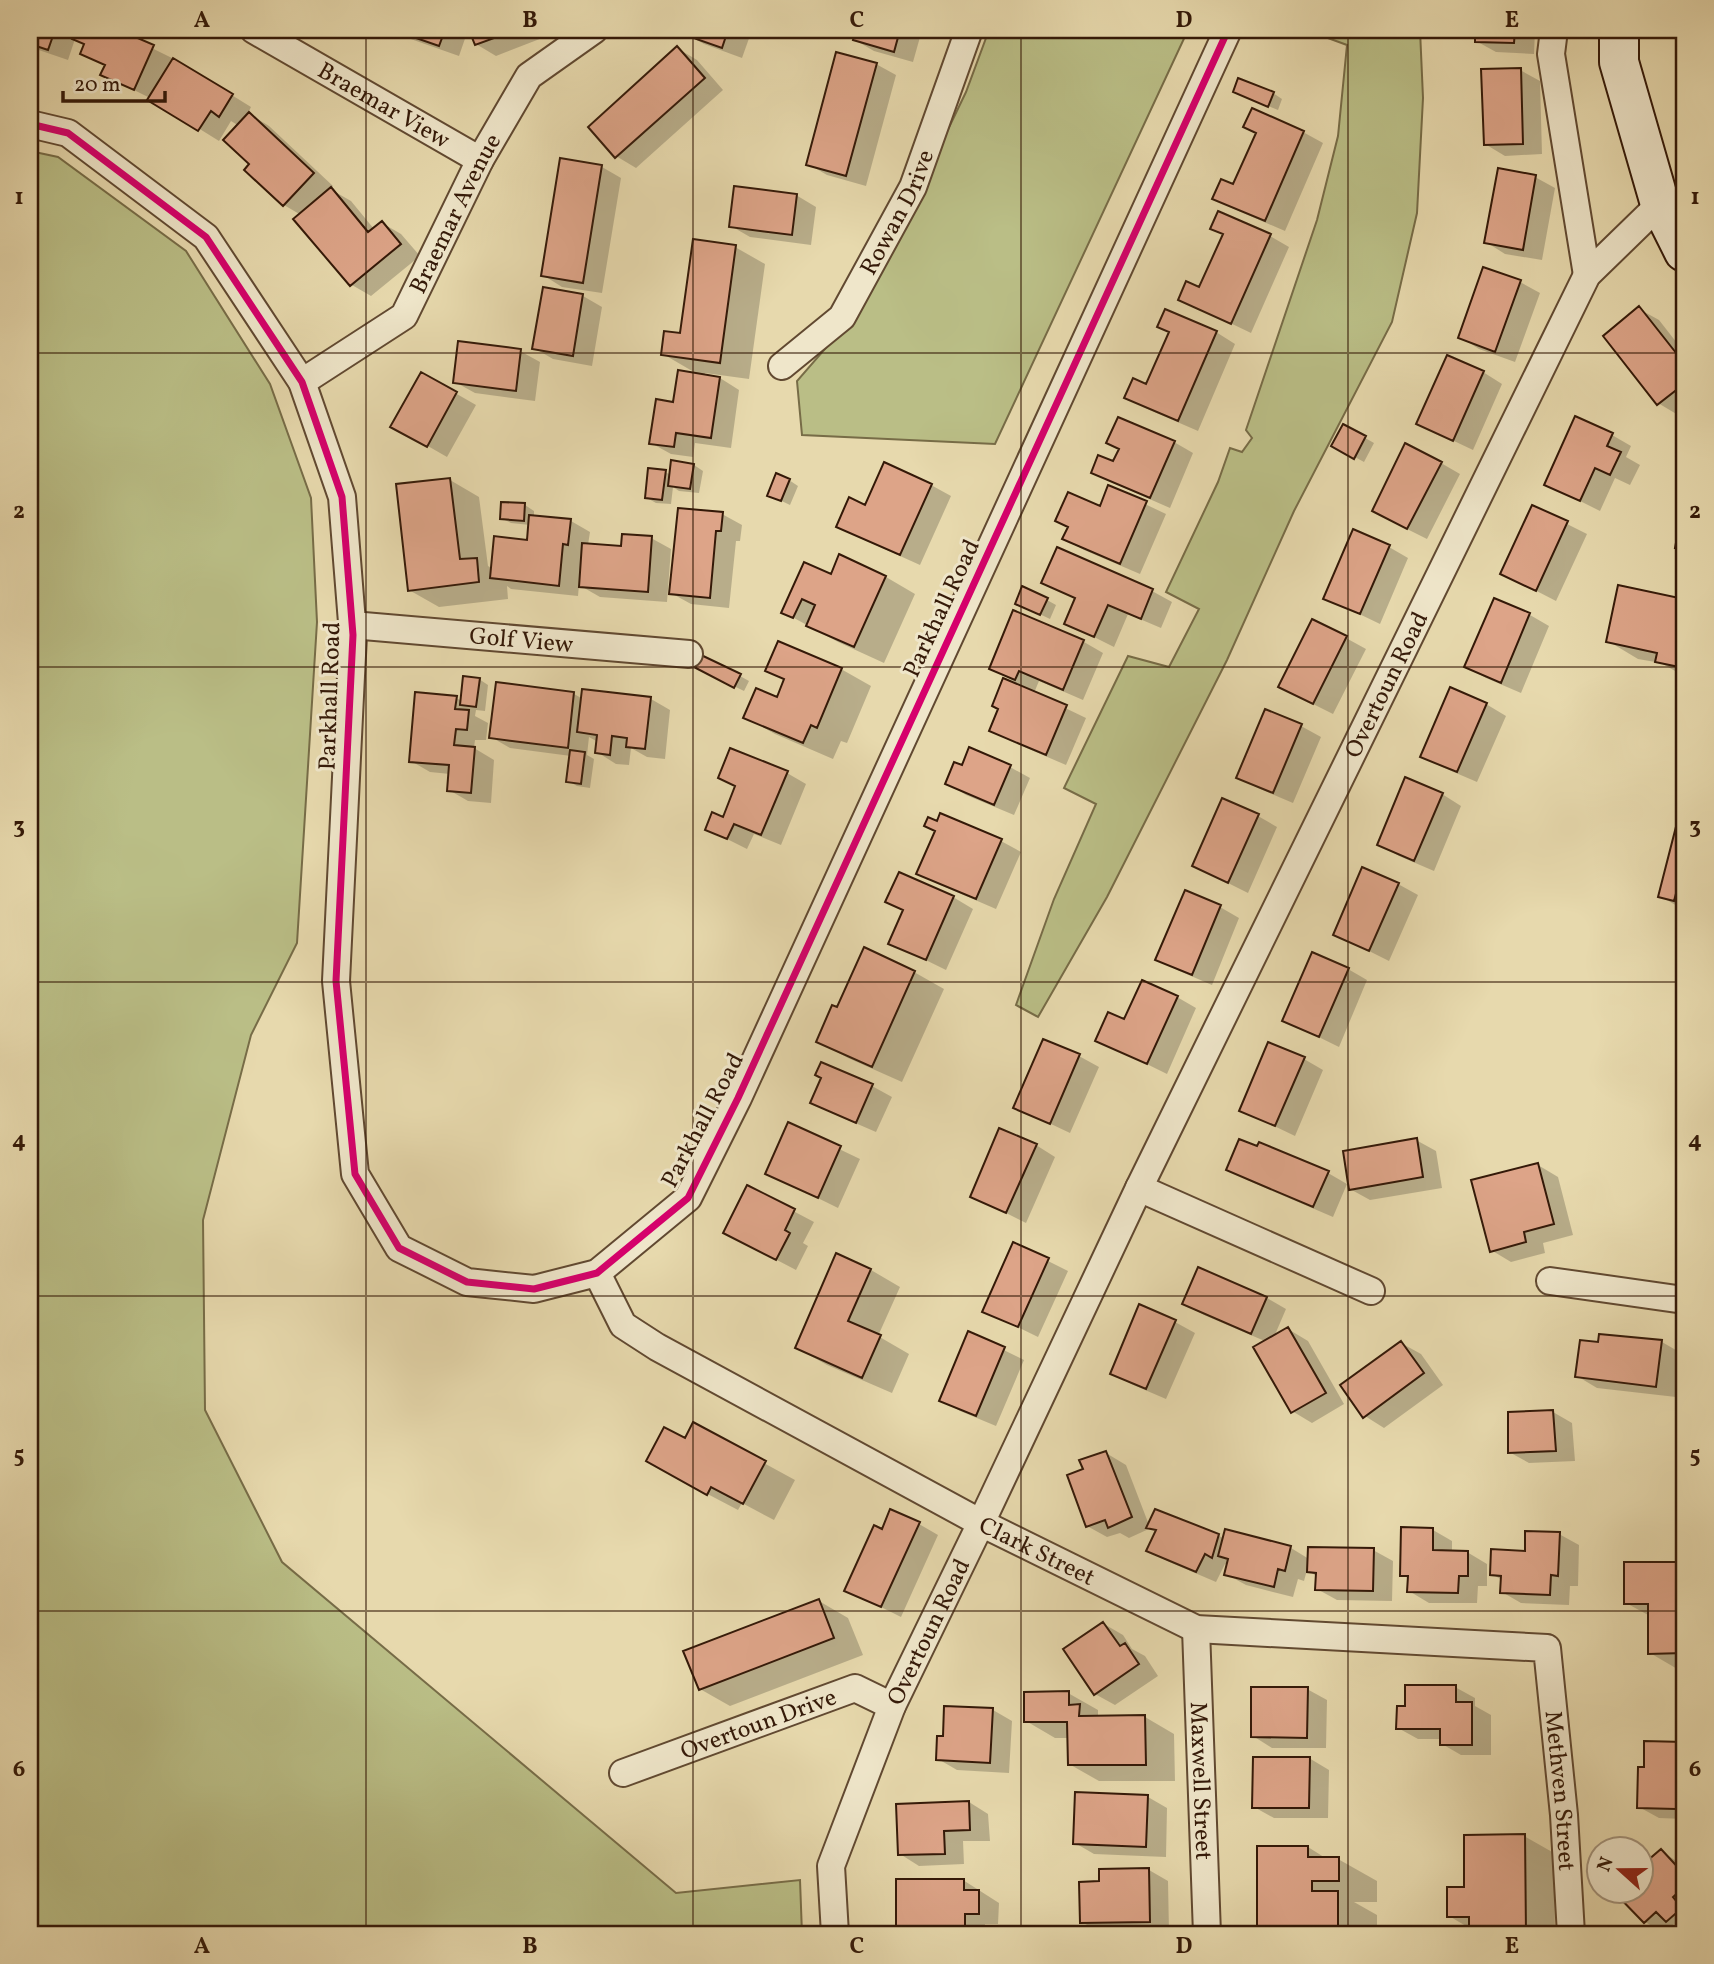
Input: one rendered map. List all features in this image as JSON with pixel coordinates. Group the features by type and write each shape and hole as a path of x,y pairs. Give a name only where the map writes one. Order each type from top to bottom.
{"main road":[{"path":"1619,30 1619,62 1660,204 1684,252"}],"street":[{"name":"Braemar View","path":"254,30 480,160"},
{"name":"Braemar Avenue","path":"302,382 404,316 480,160 529,76 594,30"},
{"name":"Rowan Drive","path":"782,366 842,317 913,187 969,30"},
{"name":"Parkhall Road","path":"30,124 68,133 206,237 302,382 342,497 352,625 336,981 355,1174 398,1248 467,1282 534,1289 597,1273 688,1198 750,1072 1228,30"},
{"path":"1554,30 1551,54 1587,275"},
{"name":"Overtoun Road","path":"835,1934 831,1866 892,1706 1139,1188 1587,275 1660,204"},
{"name":"Golf View","path":"352,625 688,654"},
{"path":"1139,1188 1371,1292"},
{"name":"Clark Street","path":"597,1273 623,1325 657,1348 981,1523 1196,1629 1547,1648"},
{"path":"1550,1281 1684,1300"},
{"name":"Maxwell Street","path":"1196,1629 1207,1934"},
{"name":"Methven Street","path":"1547,1648 1564,1815 1571,1934"},
{"name":"Overtoun Drive","path":"623,1773 855,1688 892,1706"}],"green space":[{"path":"989,30 1188,30 995,444 802,435 797,381 864,304 966,92"},
{"path":"1306,30 1420,30 1423,98 1417,213 1392,322 1294,511 1227,660 1107,897 1038,1017 1016,1005 1054,899 1096,804 1064,788 1128,656 1169,667 1199,609 1166,592 1218,482 1230,448 1242,452 1252,438 1246,430 1317,220 1338,136 1347,45"},
{"path":"30,151 58,157 186,251 270,384 311,498 317,622 297,943 251,1035 203,1220 205,1410 282,1562 676,1893 800,1880 802,1934 30,1934"}],"building":[{"path":"30,30 55,30 48,50 30,44"},
{"path":"76,30 119,30 154,45 134,90 100,75 105,65 80,54 84,44 72,39"},
{"path":"393,30 445,30 439,46"},
{"path":"469,30 516,30 475,45"},
{"path":"684,30 728,30 722,48 682,34"},
{"path":"856,30 900,30 894,52 853,40"},
{"path":"1475,30 1515,30 1514,43 1475,42"},
{"path":"677,46 705,78 615,158 588,127"},
{"path":"836,52 877,63 846,176 806,165"},
{"path":"173,58 233,94 219,117 211,111 198,131 147,100"},
{"path":"1521,68 1523,144 1484,145 1481,69"},
{"path":"1238,78 1274,92 1268,107 1233,92"},
{"path":"1252,108 1304,131 1265,221 1212,199 1221,179 1233,184 1256,133 1243,127"},
{"path":"249,112 314,173 283,206 244,170 249,164 223,140"},
{"path":"560,158 602,165 583,283 541,276"},
{"path":"1498,168 1536,175 1523,250 1484,243"},
{"path":"734,186 797,194 792,235 729,227"},
{"path":"331,187 368,232 382,221 401,244 350,286 293,219"},
{"path":"1218,211 1271,234 1231,324 1178,300 1186,281 1199,287 1223,234 1210,229"},
{"path":"693,239 736,245 720,363 661,355 664,331 680,333"},
{"path":"1483,267 1521,280 1495,352 1458,338"},
{"path":"543,287 583,294 573,356 532,349"},
{"path":"1639,306 1684,363 1684,384 1657,405 1603,336"},
{"path":"1165,309 1217,331 1178,421 1124,398 1133,378 1146,384 1169,332 1157,327"},
{"path":"458,341 521,349 516,391 453,383"},
{"path":"1447,355 1484,371 1453,441 1416,424"},
{"path":"678,370 720,377 711,438 676,433 674,447 649,444 656,399 673,402"},
{"path":"421,372 457,392 427,447 390,427"},
{"path":"1575,416 1613,433 1607,446 1621,452 1610,475 1595,468 1580,501 1544,485"},
{"path":"1118,417 1175,441 1150,498 1091,473 1098,455 1113,461 1119,449 1106,443"},
{"path":"1343,424 1366,436 1354,459 1331,446"},
{"path":"1405,443 1442,462 1407,529 1372,511"},
{"path":"671,460 694,464 690,489 668,486"},
{"path":"884,462 932,484 900,555 836,527 849,497 865,505"},
{"path":"648,468 666,470 662,500 645,498"},
{"path":"776,473 790,479 781,501 767,496"},
{"path":"450,478 460,559 477,558 479,582 408,591 396,484"},
{"path":"1108,485 1147,501 1120,564 1062,539 1068,527 1055,521 1068,492 1100,506"},
{"path":"1684,499 1684,549 1675,548"},
{"path":"501,502 525,503 524,521 500,519"},
{"path":"1532,505 1568,521 1536,591 1500,574"},
{"path":"678,508 723,512 721,531 716,531 710,598 669,594"},
{"path":"529,515 571,519 568,545 563,544 559,586 490,578 494,536 527,540"},
{"path":"1353,529 1390,545 1360,614 1323,599"},
{"path":"622,534 652,536 648,592 579,587 582,543 621,546"},
{"path":"1057,547 1153,589 1141,619 1108,605 1094,637 1064,624 1075,598 1041,583"},
{"path":"839,554 886,576 854,647 806,626 815,605 802,599 793,618 781,613 804,562 831,574"},
{"path":"1618,585 1684,599 1684,668 1655,662 1657,653 1606,642"},
{"path":"1022,586 1048,598 1040,615 1015,604"},
{"path":"1494,598 1530,613 1501,683 1464,667"},
{"path":"1013,610 1084,640 1063,690 1019,671 1015,680 989,669"},
{"path":"1312,619 1347,636 1313,704 1278,687"},
{"path":"778,641 842,668 817,728 811,725 803,743 743,718 756,688 777,697 784,679 765,671"},
{"path":"699,654 741,674 734,688 692,666"},
{"path":"463,676 480,678 476,707 460,705"},
{"path":"1003,678 1067,705 1046,755 989,731 998,709 992,706"},
{"path":"496,682 574,692 568,748 489,738"},
{"path":"1450,687 1487,703 1457,772 1420,757"},
{"path":"582,689 651,697 645,749 626,747 627,738 612,736 610,755 595,753 597,735 577,732"},
{"path":"415,692 457,696 455,709 469,710 467,730 456,729 454,745 475,747 471,793 447,791 449,765 409,762"},
{"path":"1265,709 1302,724 1273,793 1236,778"},
{"path":"969,747 1011,765 994,805 945,784 954,762 962,765"},
{"path":"730,748 788,771 761,835 734,824 727,839 705,830 712,812 723,817 735,786 718,778"},
{"path":"570,750 585,752 581,784 566,782"},
{"path":"1405,777 1443,793 1414,861 1377,845"},
{"path":"1222,798 1259,814 1228,883 1192,866"},
{"path":"1680,811 1684,813 1684,884 1679,882 1674,901 1658,897"},
{"path":"940,813 1002,839 976,899 916,874 935,831 924,826 928,817 937,821"},
{"path":"1362,867 1399,883 1369,951 1333,935"},
{"path":"899,872 954,896 926,960 888,944 903,910 885,902"},
{"path":"1185,890 1221,905 1192,975 1155,960"},
{"path":"864,947 915,971 872,1067 816,1042 832,1005 837,1007"},
{"path":"1312,952 1349,968 1319,1037 1282,1021"},
{"path":"1142,980 1178,996 1147,1064 1095,1041 1108,1012 1124,1019"},
{"path":"1043,1039 1080,1054 1050,1124 1013,1108"},
{"path":"1268,1042 1305,1057 1275,1126 1239,1111"},
{"path":"821,1062 873,1084 856,1123 810,1103 821,1078 815,1075"},
{"path":"788,1122 841,1146 818,1198 765,1174"},
{"path":"999,1128 1037,1144 1006,1213 970,1197"},
{"path":"1417,1138 1423,1177 1349,1190 1343,1151"},
{"path":"1239,1139 1257,1146 1259,1142 1329,1171 1313,1207 1226,1170"},
{"path":"1538,1163 1554,1224 1524,1232 1526,1242 1490,1252 1471,1180"},
{"path":"747,1185 795,1209 785,1230 790,1233 776,1260 723,1233"},
{"path":"1013,1242 1049,1258 1018,1327 982,1312"},
{"path":"836,1253 871,1269 848,1321 881,1335 862,1378 795,1348"},
{"path":"1198,1267 1267,1297 1251,1334 1182,1304"},
{"path":"1139,1304 1176,1320 1146,1389 1110,1374"},
{"path":"1288,1327 1326,1393 1291,1413 1253,1347"},
{"path":"968,1331 1005,1347 976,1416 939,1401"},
{"path":"1599,1334 1662,1340 1656,1387 1575,1377 1580,1340 1598,1342"},
{"path":"1401,1341 1424,1373 1363,1418 1340,1385"},
{"path":"1553,1410 1556,1451 1508,1453 1508,1412"},
{"path":"693,1422 766,1461 743,1504 711,1487 707,1495 646,1461 664,1427 685,1438"},
{"path":"1106,1451 1132,1517 1108,1528 1105,1520 1086,1527 1067,1475 1083,1469 1079,1460"},
{"path":"890,1509 920,1522 881,1607 844,1591 874,1525 882,1529"},
{"path":"1155,1509 1219,1534 1212,1558 1205,1554 1196,1572 1146,1551 1156,1530 1146,1528"},
{"path":"1401,1527 1433,1528 1433,1550 1468,1551 1468,1576 1459,1576 1458,1593 1407,1592 1408,1576 1400,1576"},
{"path":"1225,1529 1291,1546 1285,1571 1278,1569 1274,1587 1224,1575 1228,1559 1218,1556"},
{"path":"1525,1531 1560,1532 1558,1576 1551,1575 1550,1595 1500,1593 1501,1576 1490,1575 1491,1549 1525,1551"},
{"path":"1308,1547 1374,1548 1373,1591 1315,1590 1316,1573 1307,1572"},
{"path":"1624,1562 1684,1562 1684,1653 1648,1654 1648,1604 1624,1604"},
{"path":"819,1599 834,1638 699,1690 683,1651"},
{"path":"1103,1622 1120,1646 1125,1643 1139,1664 1094,1695 1063,1649"},
{"path":"1405,1685 1456,1685 1456,1702 1472,1702 1472,1745 1440,1745 1440,1729 1396,1729 1397,1706 1405,1706"},
{"path":"1251,1687 1308,1687 1307,1738 1251,1737"},
{"path":"1069,1691 1069,1705 1080,1704 1079,1716 1145,1715 1146,1765 1068,1765 1067,1722 1024,1722 1024,1692"},
{"path":"944,1706 993,1708 990,1763 936,1760 937,1736 943,1736"},
{"path":"1644,1741 1684,1742 1684,1783 1676,1783 1676,1809 1637,1808 1638,1767 1644,1767"},
{"path":"1253,1757 1310,1757 1309,1808 1252,1808"},
{"path":"1075,1792 1148,1795 1146,1847 1073,1844"},
{"path":"969,1801 970,1830 944,1831 945,1854 898,1855 896,1804"},
{"path":"1525,1834 1526,1934 1469,1934 1469,1917 1447,1917 1447,1887 1464,1887 1464,1835"},
{"path":"1257,1846 1308,1846 1308,1857 1339,1857 1339,1881 1312,1881 1312,1891 1338,1891 1338,1930 1313,1930 1313,1934 1257,1934"},
{"path":"1661,1849 1684,1874 1684,1887 1673,1897 1682,1908 1666,1922 1656,1912 1644,1923 1626,1904 1654,1904 1654,1855"},
{"path":"1149,1868 1150,1922 1080,1923 1079,1882 1099,1881 1099,1869"},
{"path":"896,1879 964,1879 964,1890 979,1890 979,1914 965,1914 965,1932 896,1932"}],"cycle path":[{"path":"30,124 68,133 206,237 302,382 342,497 353,635 336,981 355,1174 399,1248 467,1282 534,1289 597,1273 688,1198 738,1098 1228,30"}]}
